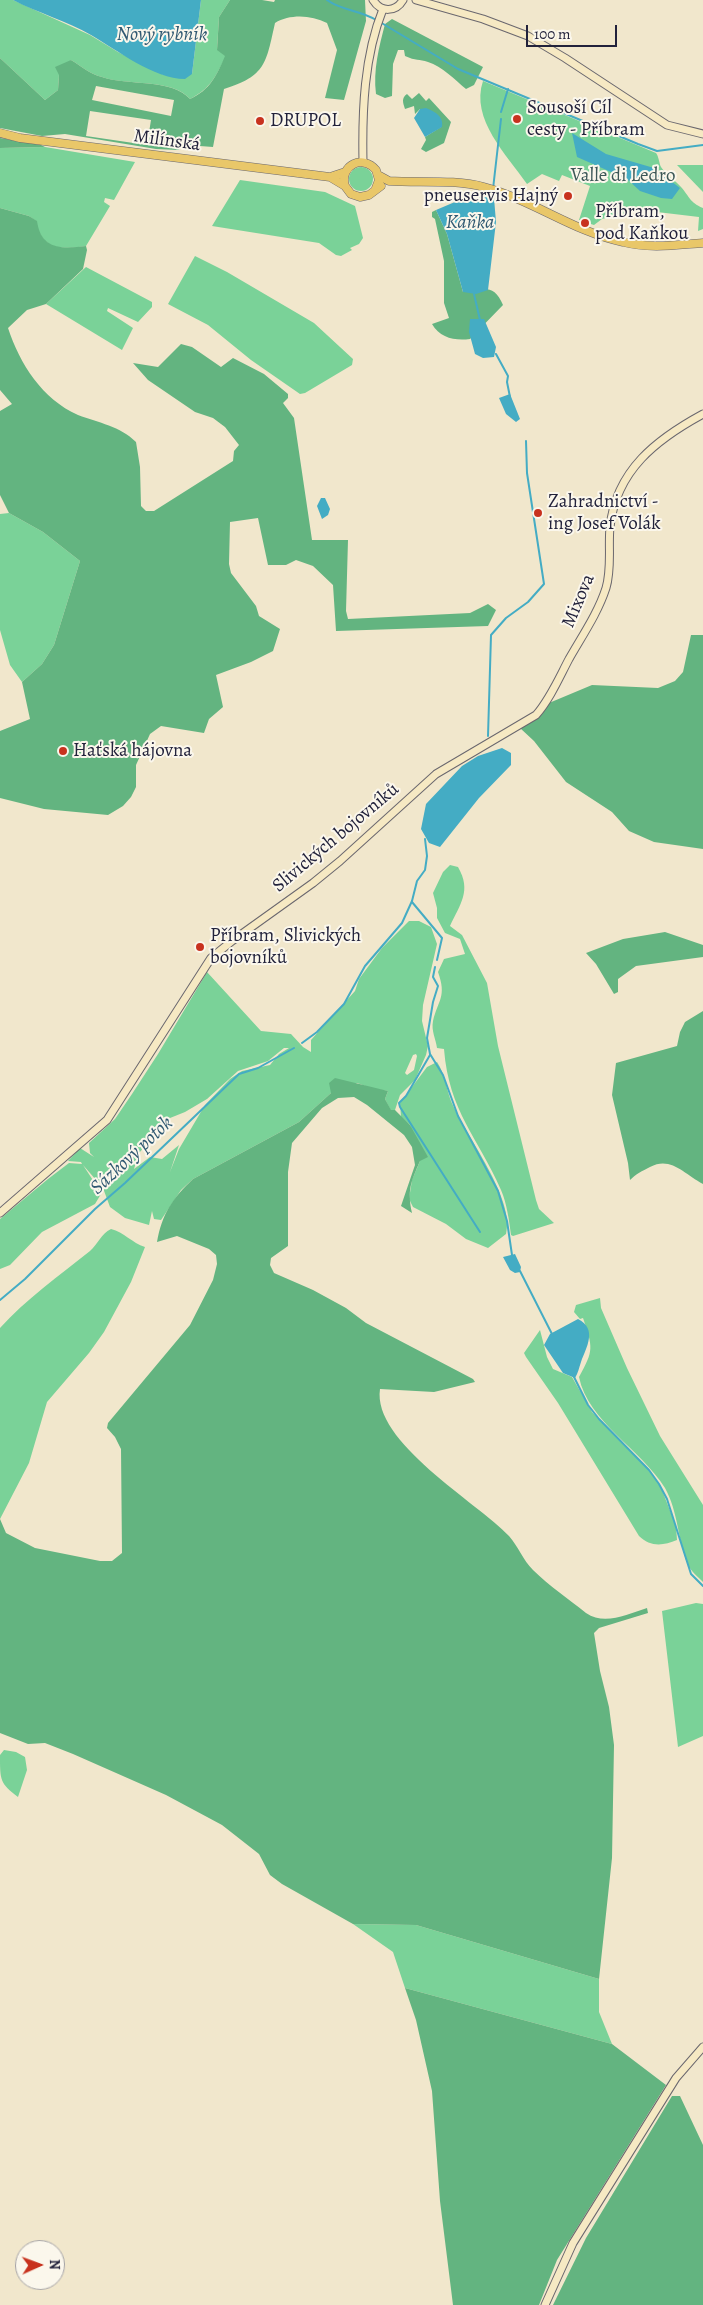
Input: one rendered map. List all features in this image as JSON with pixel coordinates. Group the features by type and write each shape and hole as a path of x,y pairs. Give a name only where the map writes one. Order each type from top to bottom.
{"main road":[{"name":"Milínská","path":"0,133 27,139 330,177 345,172 352,164 363,162"},
{"path":"363,162 373,166 378,175 389,181 464,184 490,189 594,233 624,243 664,247 703,243"},
{"path":"344,186 345,172"},
{"path":"376,188 378,175"},
{"name":"Milínská","path":"330,177 344,186 351,194 360,197 370,195 376,188 389,181"}],"street":[{"path":"373,0 383,9 397,8 404,0"},
{"path":"416,0 483,19 528,36 667,125 703,134"},
{"path":"363,162 367,75 376,28 383,9"},
{"name":"Mixova","path":"517,728 542,709 601,600 608,574 612,515 626,479 645,455 664,437 703,414"},
{"name":"Slivických bojovníků","path":"0,1213 107,1120 127,1093 190,988 211,958 326,872 436,774 517,728"},
{"path":"545,2305 572,2243 676,2078 703,2047"}],"green space":[{"path":"0,0 13,0 90,35 118,52 164,75 192,74 201,0 230,0 219,17 217,49 226,56 208,86 190,99 182,92 161,85 112,80 98,76 71,60 59,75 58,90 45,100 0,58"},
{"path":"230,0 274,2 275,0 365,0 366,21 344,100 325,98 337,50 327,23 314,18 294,17 275,23 266,58 256,73 238,84 224,89 213,147 187,145 178,150 156,149 65,134 42,136 0,128 0,58 45,100 58,90 59,75 55,67 71,60 98,76 112,80 161,85 182,92 190,99 208,86 225,56 217,50 219,17","holes":["96,86 174,100 171,116 92,100","90,111 151,120 147,145 86,136"]},
{"path":"392,19 483,67 474,85 466,89 438,67 428,62 409,58 405,56 404,50 398,50 393,64 392,96 385,98 376,94 375,76 379,50 385,24"},
{"name":"Valle di Ledro","path":"483,81 656,153 663,170 681,187 692,201 703,208 703,229 698,231 699,217 632,209 628,213 602,219 594,225 579,220 590,186 562,175 559,181 542,174 527,184 501,149 486,123 480,95"},
{"path":"419,93 426,101 429,98 451,122 444,143 426,152 421,149 426,140 425,137 441,127 420,109 415,114 414,106 405,109 404,97 407,94 412,99"},
{"path":"0,138 41,145 45,147 0,148"},
{"path":"45,147 135,162 114,200 105,198 104,202 110,206 86,246 68,248 47,243 42,238 36,221 29,216 0,208 0,148"},
{"path":"677,165 703,165 703,192"},
{"path":"361,167 366,168 372,174 372,184 366,190 361,191 356,190 350,184 349,179 350,174 356,168"},
{"path":"240,180 325,192 355,206 363,238 359,244 350,248 352,250 341,256 336,255 319,243 212,226"},
{"path":"0,208 29,216 37,221 43,238 54,245 61,247 86,246 87,250 83,269 46,304 27,310 8,328 26,367 43,390 54,400 78,415 123,432 136,442 140,467 141,506 146,511 154,511 233,461 234,451 239,445 225,427 213,418 195,412 148,380 133,363 158,367 181,344 192,347 221,367 233,358 264,374 288,394 288,398 283,403 294,418 312,540 348,540 346,611 348,619 470,613 488,604 496,610 488,626 336,631 333,585 313,566 296,560 286,565 268,565 258,518 230,522 229,564 231,573 256,606 259,616 280,629 273,651 251,662 216,675 223,707 209,719 204,733 161,726 150,734 136,765 136,787 131,797 123,806 108,815 44,809 0,798 0,731 30,719 22,682 42,664 54,645 80,561 43,532 9,513 0,495 0,411 12,404 0,390"},
{"path":"436,210 447,234 463,292 482,289 492,290 500,298 503,305 470,339 448,338 439,333 432,324 449,318 444,303 444,261 435,219 432,217 432,212"},
{"path":"195,256 227,272 314,323 353,359 352,365 305,393 300,394 251,360 208,325 168,304"},
{"path":"86,267 152,302 152,307 138,322 108,308 107,311 133,328 122,350 46,304"},
{"path":"9,513 43,532 80,561 54,645 42,664 22,682 10,665 0,630 0,514"},
{"path":"691,635 703,635 703,849 654,842 629,831 612,812 566,782 534,741 520,728 538,715 549,703 592,685 658,688 675,681 683,672"},
{"path":"450,865 458,867 464,883 464,890 461,904 450,926 462,935 487,983 498,1046 536,1200 539,1209 554,1223 513,1236 511,1235 501,1190 458,1107 447,1071 444,1049 437,1048 433,1032 433,1021 442,993 438,972 444,959 465,954 460,939 445,933 437,918 437,908 433,893 443,872"},
{"path":"409,921 419,921 431,927 437,944 423,1005 422,1021 428,1046 426,1055 415,1080 400,1095 395,1110 391,1111 385,1099 388,1091 374,1089 357,1083 331,1093 299,1122 193,1179 181,1190 161,1220 154,1219 152,1211 149,1225 125,1218 110,1207 103,1188 83,1165 101,1194 95,1204 42,1232 10,1265 0,1269 0,1219 69,1163 82,1164 81,1162 68,1161 80,1148 94,1157 90,1153 89,1143 115,1119 158,1054 207,972 261,1031 291,1034 303,1047 311,1052 311,1040 355,991 359,979 382,948","holes":["284,1048 289,1048 279,1054 270,1065 242,1071 230,1079 205,1105 179,1149 170,1172 179,1145 162,1159 150,1157 134,1169 139,1153 170,1118 185,1112 207,1099 238,1071 268,1061","416,1054 414,1070 407,1075 405,1073 413,1055"]},
{"path":"665,932 703,945 703,957 636,966 618,979 618,992 614,994 596,964 586,953 623,939"},
{"path":"703,1011 703,1184 677,1168 664,1164 650,1167 630,1180 628,1163 612,1095 616,1063 677,1046 680,1032 685,1022"},
{"path":"437,1062 444,1076 451,1101 488,1167 504,1203 507,1220 506,1234 488,1248 466,1239 446,1224 413,1207 409,1199 412,1180 420,1161 410,1125 401,1117 400,1103 427,1067"},
{"path":"335,1078 388,1091 385,1099 391,1110 395,1110 410,1125 428,1157 420,1161 412,1181 410,1198 412,1213 401,1206 415,1165 412,1147 404,1135 367,1105 354,1097 338,1098 322,1108 292,1143 288,1172 288,1246 271,1258 270,1265 274,1273 313,1290 346,1308 366,1323 473,1379 475,1382 434,1392 380,1389 382,1409 392,1430 409,1450 452,1489 494,1522 509,1536 533,1570 586,1613 593,1617 608,1619 647,1608 648,1613 599,1628 594,1633 600,1671 609,1707 614,1745 612,1858 599,1979 416,1925 353,1924 282,1884 270,1875 259,1854 222,1825 166,1795 73,1754 45,1743 28,1744 0,1733 0,1519 6,1533 35,1548 100,1561 112,1561 122,1553 121,1449 115,1437 107,1428 108,1423 190,1325 213,1280 217,1264 216,1255 209,1249 177,1236 157,1242 165,1215 179,1193 193,1179 299,1122 331,1093 329,1083"},
{"path":"111,1229 145,1247 131,1282 104,1332 89,1353 47,1402 29,1463 0,1519 0,1328 32,1298 90,1251"},
{"path":"600,1298 601,1308 627,1368 660,1436 703,1505 703,1582 688,1565 673,1506 665,1488 643,1461 604,1422 584,1393 579,1377 587,1361 590,1343 583,1318 580,1319 574,1312 576,1305"},
{"path":"540,1330 547,1357 553,1369 572,1377 592,1412 649,1470 660,1485 676,1526 677,1540 652,1544 639,1536 558,1403 524,1353"},
{"path":"696,1603 703,1604 703,1736 678,1747 662,1611"},
{"path":"4,1750 16,1752 25,1757 27,1770 18,1797 2,1780 0,1755"},
{"path":"353,1924 416,1925 599,1979 599,2012 612,2044 405,1988 393,1952"},
{"path":"405,1988 612,2044 666,2085 557,2260 539,2305 453,2305 440,2201 432,2091 416,2020"},
{"path":"672,2096 680,2096 703,2145 703,2305 553,2305 586,2238"}],"water":[{"name":"Nový rybník","path":"13,0 201,0 192,74 185,79 173,78 148,69 82,30"},
{"path":"426,108 440,117 442,127 425,137 414,118 420,109"},
{"path":"572,133 606,154 654,168 680,188 672,199 661,198 640,191 627,179 577,157"},
{"name":"Kaňka","path":"469,196 494,198 496,222 488,290 476,294 463,292 447,234 436,210"},
{"path":"470,319 484,319 496,347 494,357 483,358 475,354 469,332"},
{"path":"510,394 520,419 516,422 506,414 499,398"},
{"path":"321,498 325,498 330,509 328,515 322,519 317,506"},
{"path":"502,748 511,753 511,765 479,798 440,847 429,843 421,829 426,804 462,766 478,756"},
{"path":"515,1254 521,1267 520,1272 515,1273 510,1270 503,1257"},
{"path":"578,1319 588,1328 589,1339 575,1378 563,1373 544,1345 550,1334"}],"waterway":[{"path":"327,0 376,20"},
{"path":"380,22 458,69 638,144 657,151 703,145"},
{"name":"Sázkový potok","path":"501,112 508,89"},
{"name":"Sázkový potok","path":"493,189 501,119"},
{"name":"Sázkový potok","path":"474,294 480,320"},
{"name":"Sázkový potok","path":"496,354 508,376 507,382 510,397"},
{"name":"Sázkový potok","path":"488,736 491,635 506,618 528,602 544,584 527,473 526,441"},
{"name":"Sázkový potok","path":"302,1043 317,1032 344,1004 365,966 402,923 412,901 417,881 425,870 427,856 425,839"},
{"path":"412,902 442,938 437,960"},
{"path":"435,967 433,977 438,986 433,1002 427,1038 430,1054 443,1075 458,1116 498,1191 507,1221 512,1255"},
{"name":"Sázkový potok","path":"0,1300 25,1279 95,1209 125,1183 239,1074 258,1068 294,1048"},
{"path":"430,1055 406,1096 399,1103 400,1107 480,1232"},
{"path":"520,1271 553,1336"},
{"path":"573,1375 588,1405 599,1419 649,1470 659,1484 667,1499 691,1574 703,1586"}],"place":[{"name":"Sousoší Cíl cesty - Příbram","path":"517,119"},
{"name":"DRUPOL","path":"260,121"},
{"name":"pneuservis Hajný","path":"568,196"},
{"name":"Příbram, pod Kaňkou","path":"585,223"},
{"name":"Zahradnictví - ing Josef Volák","path":"538,513"},
{"name":"Haťská hájovna","path":"63,751"},
{"name":"Příbram, Slivických bojovníků","path":"200,947"}]}
